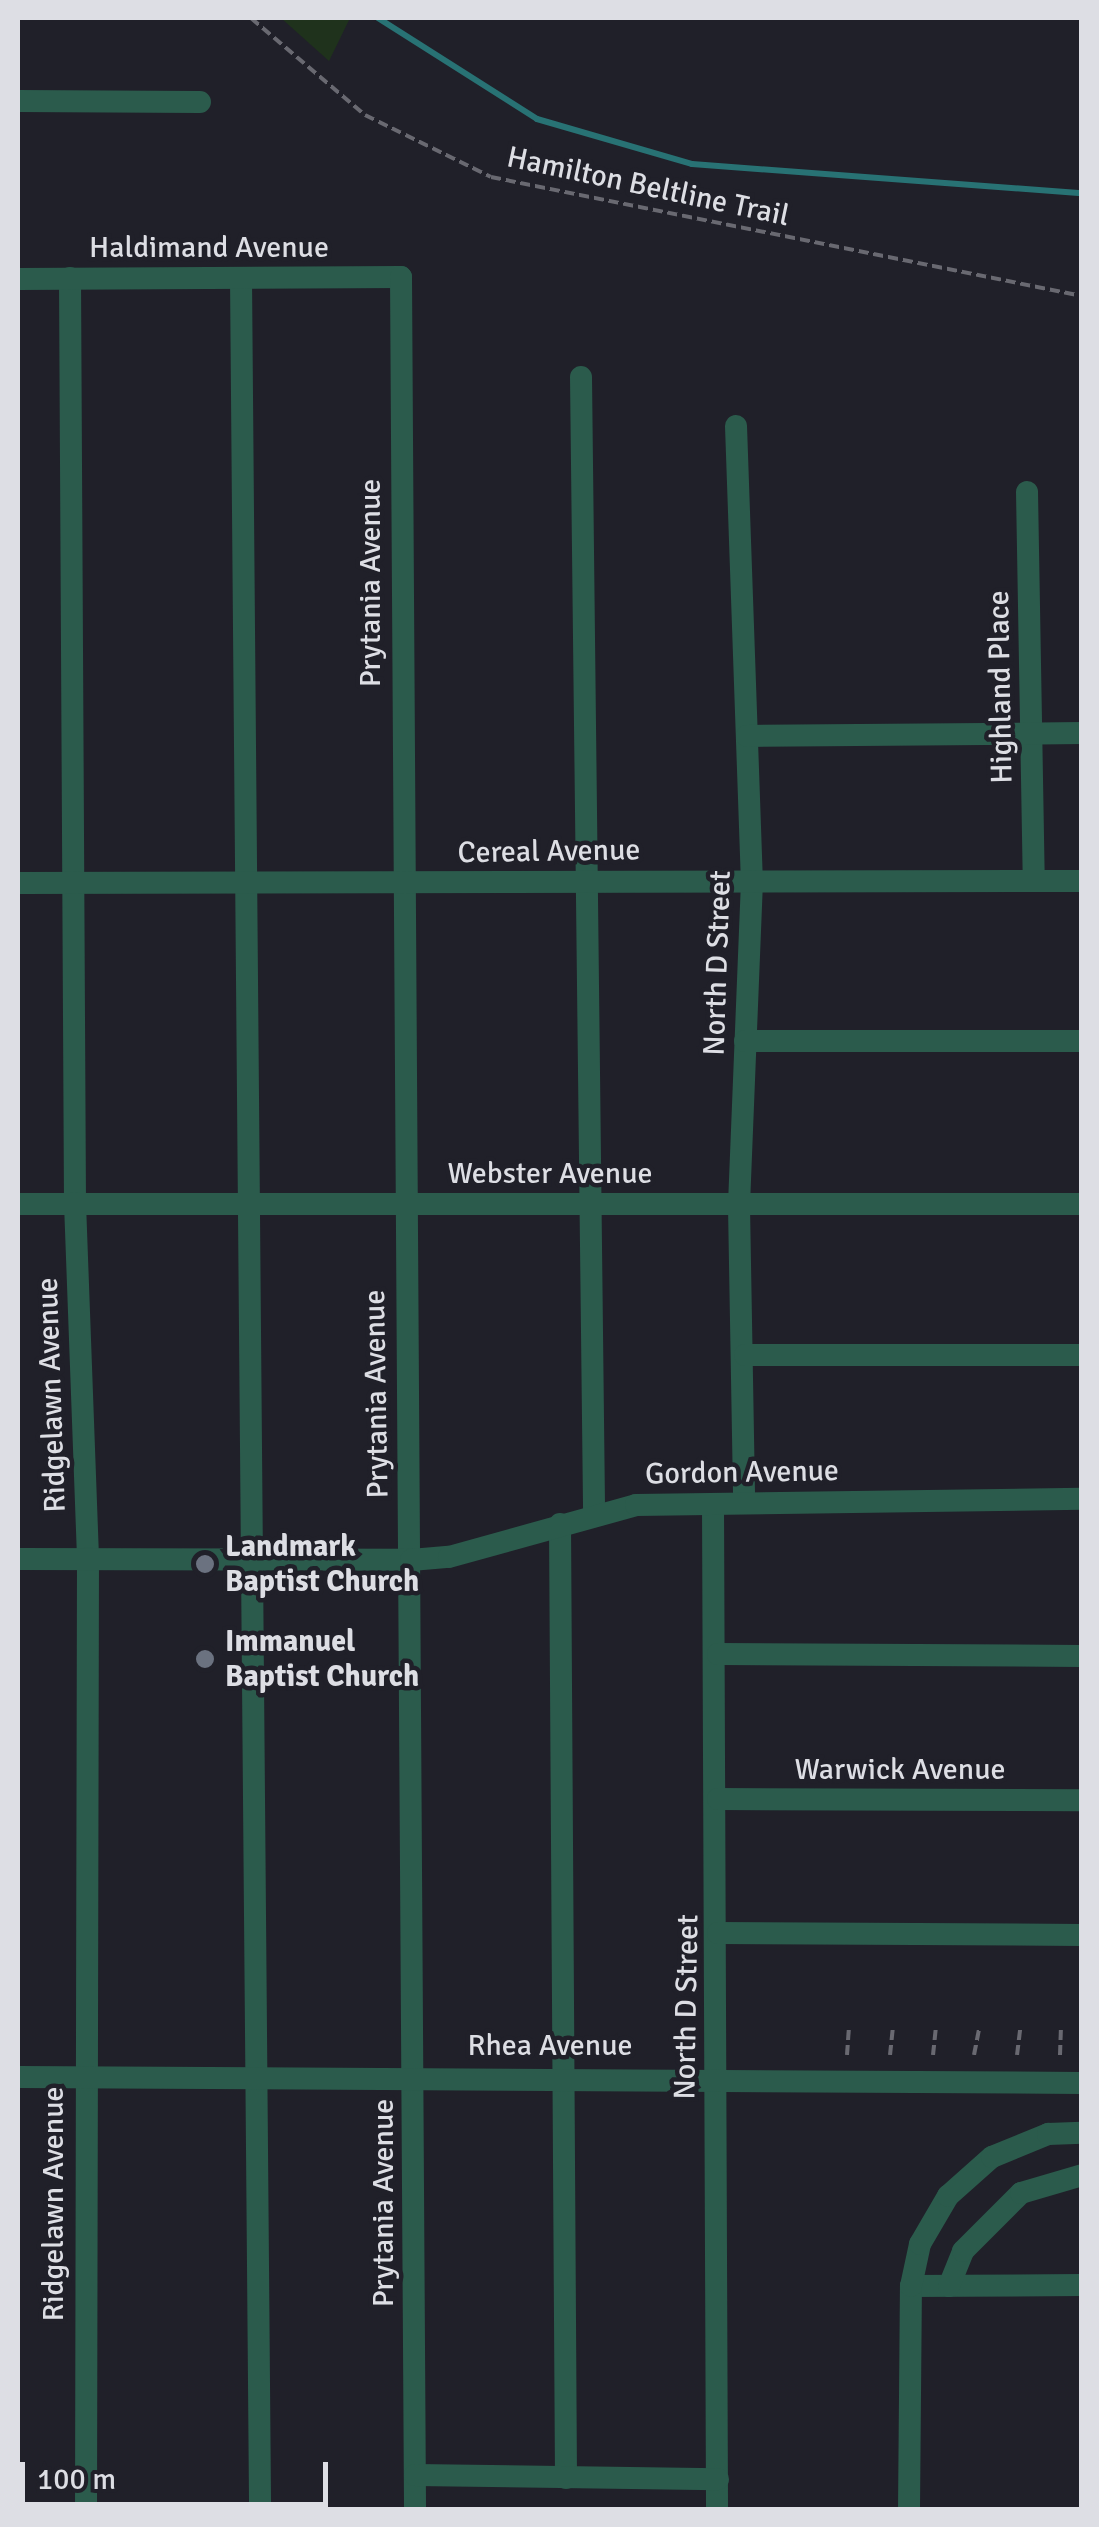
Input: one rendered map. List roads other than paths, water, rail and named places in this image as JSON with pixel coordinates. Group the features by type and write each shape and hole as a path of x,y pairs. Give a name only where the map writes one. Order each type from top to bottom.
{"street":[{"path":"18,101 200,102"},
{"name":"Haldimand Avenue","path":"18,279 401,276"},
{"name":"Prytania Avenue","path":"401,276 402,1204 410,1560 415,2510"},
{"name":"Ridgelawn Avenue","path":"70,278 75,1203 88,1558 82,2078 86,2510"},
{"path":"240,278 260,2510"},
{"path":"581,378 594,1513"},
{"name":"North D Street","path":"736,426 752,881 739,1206 746,1355 744,1501"},
{"name":"Highland Place","path":"1028,492 1034,881"},
{"path":"747,736 1082,734"},
{"name":"Cereal Avenue","path":"18,883 1082,881"},
{"path":"746,1041 1082,1041"},
{"name":"Webster Avenue","path":"18,1204 1082,1204"},
{"path":"746,1355 1082,1355"},
{"name":"Gordon Avenue","path":"18,1559 410,1560 448,1557 594,1513 636,1505 1082,1499"},
{"name":"North D Street","path":"713,1505 718,1654 714,2077 717,2510"},
{"path":"560,1524 566,2478"},
{"path":"718,1654 1082,1656"},
{"name":"Warwick Avenue","path":"718,1799 1082,1800"},
{"path":"718,1933 1082,1935"},
{"name":"Rhea Avenue","path":"18,2077 413,2075 1082,2083"},
{"path":"909,2510 911,2286 920,2244 948,2196 992,2158 1048,2134 1082,2133"},
{"path":"949,2286 964,2251 1020,2193 1082,2176"},
{"path":"911,2286 1082,2285"},
{"path":"415,2475 718,2478"}],"waterway":[{"path":"378,18 537,119 692,164 1082,193"}],"place":[{"name":"Landmark Baptist Church","path":"205,1564"},
{"name":"Immanuel Baptist Church","path":"205,1659"}]}
